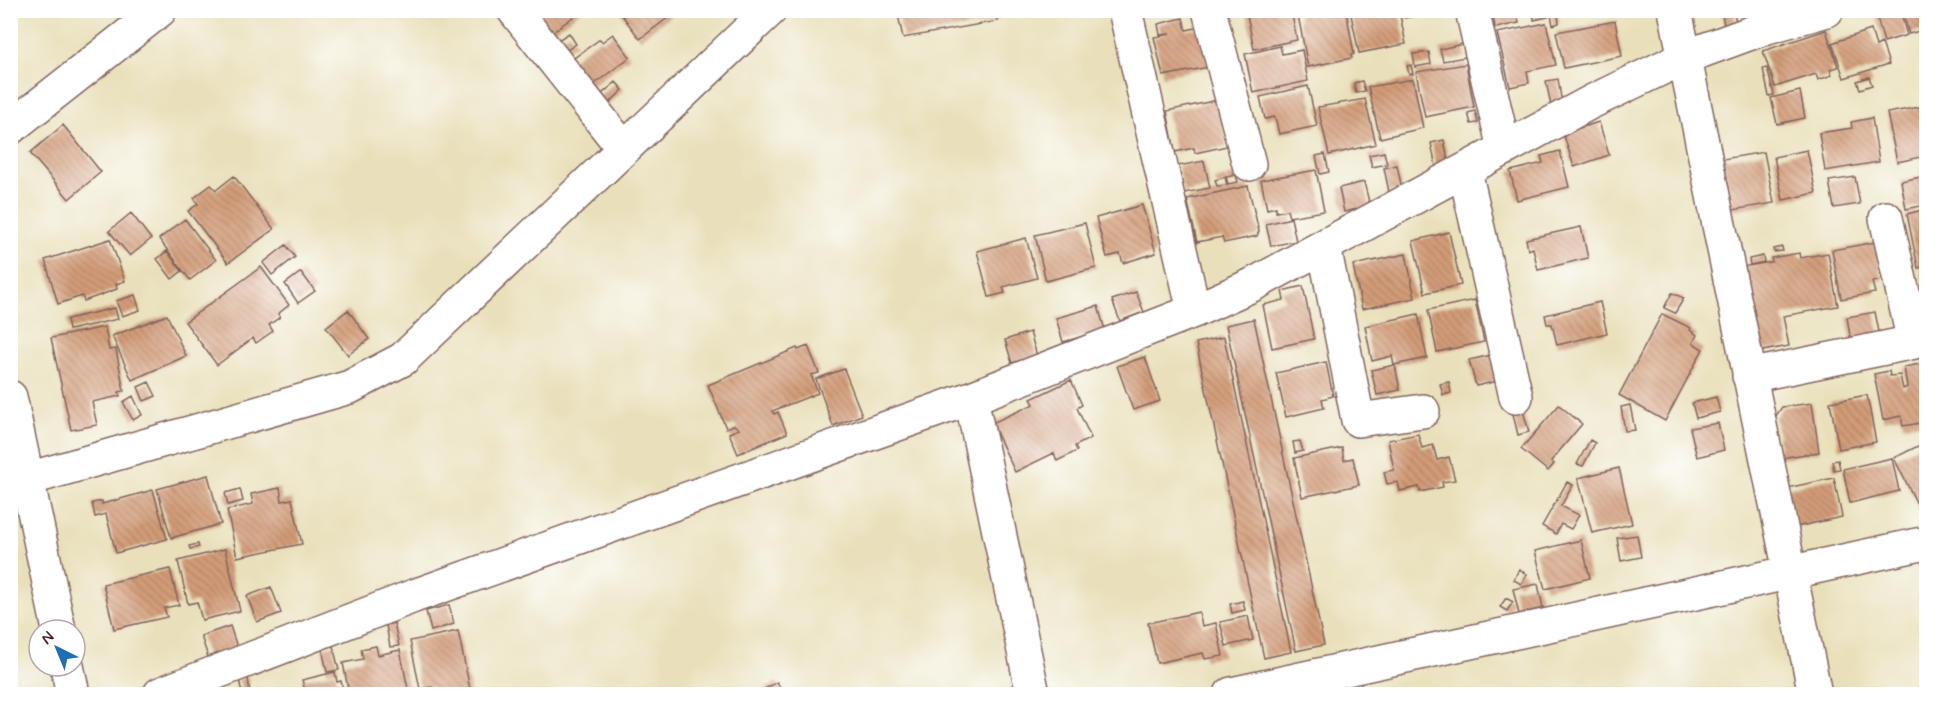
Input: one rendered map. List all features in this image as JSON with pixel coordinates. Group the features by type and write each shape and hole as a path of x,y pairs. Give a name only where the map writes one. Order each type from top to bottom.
{"street":[{"path":"10,128 160,10"},
{"path":"514,10 624,149"},
{"path":"28,479 350,387 403,359 770,10"},
{"path":"1209,10 1249,164"},
{"path":"1473,10 1504,149"},
{"path":"1675,10 1815,694"},
{"path":"160,694 414,596 971,398 1194,311 1252,285 1591,102 1685,57 1767,27 1827,10"},
{"path":"1127,11 1194,311"},
{"path":"1465,171 1516,396"},
{"path":"1749,376 1914,342 1886,218"},
{"path":"1324,246 1358,420 1423,411"},
{"path":"10,397 57,618"},
{"path":"971,398 1033,694"},
{"path":"1231,694 1926,543"},
{"path":"70,678 73,694"}],"building":[{"path":"524,10 582,10 545,38"},
{"path":"618,10 678,10 640,39"},
{"path":"897,10 996,10 998,21 903,38"},
{"path":"1246,10 1291,10 1297,40 1254,49"},
{"path":"1318,10 1346,10 1354,54 1351,55 1352,58 1308,67 1298,15"},
{"path":"1350,10 1399,10 1406,44 1359,53"},
{"path":"1403,10 1437,10 1437,12 1405,18"},
{"path":"1516,10 1519,23 1495,28 1493,15"},
{"path":"1533,10 1547,10 1548,17 1534,20"},
{"path":"1891,10 1900,10 1907,35 1884,42 1876,15"},
{"path":"1902,10 1926,10 1926,29 1909,34"},
{"path":"1734,12 1736,22 1724,25 1722,14"},
{"path":"1558,14 1559,23 1553,25 1551,15"},
{"path":"1183,18 1186,30 1201,27 1209,67 1163,76 1154,37 1170,34 1160,35 1158,24"},
{"path":"1615,21 1622,56 1564,68 1556,32"},
{"path":"1546,23 1556,65 1527,71 1529,83 1510,87 1497,33"},
{"path":"1826,30 1838,67 1830,69 1832,75 1818,80 1816,74 1775,87 1763,51"},
{"path":"1871,30 1876,46 1882,43 1889,64 1844,78 1832,43"},
{"path":"569,33 576,44 555,58 547,47"},
{"path":"613,34 630,57 589,88 570,61 600,39 602,42"},
{"path":"1463,44 1466,57 1443,61 1440,49"},
{"path":"1280,46 1282,54 1302,50 1308,81 1253,93 1245,54"},
{"path":"1429,52 1431,64 1415,67 1413,54"},
{"path":"1466,64 1474,107 1425,117 1416,72"},
{"path":"1411,65 1413,74 1409,74 1407,66"},
{"path":"1767,68 1774,95 1769,96 1763,69"},
{"path":"1869,77 1872,85 1860,89 1857,81"},
{"path":"1413,79 1423,128 1380,138 1368,87"},
{"path":"1558,79 1562,104 1551,106 1546,81"},
{"path":"1362,81 1365,91 1356,93 1354,83"},
{"path":"616,82 623,90 604,108 597,98"},
{"path":"1308,86 1317,126 1279,134 1275,117 1265,119 1260,97"},
{"path":"1800,91 1805,118 1777,124 1771,98"},
{"path":"1365,99 1376,144 1329,155 1318,107"},
{"path":"1218,100 1227,146 1195,153 1194,148 1175,152 1167,111"},
{"path":"1925,106 1926,156 1897,162 1887,113"},
{"path":"1475,111 1478,123 1471,124 1468,113"},
{"path":"1872,118 1879,162 1825,171 1819,133 1852,128 1851,122"},
{"path":"1599,122 1609,155 1574,167 1563,133"},
{"path":"63,125 101,172 69,199 30,153"},
{"path":"1444,140 1449,164 1436,167 1431,143"},
{"path":"1807,150 1816,193 1783,200 1774,157"},
{"path":"1560,151 1569,187 1517,200 1510,171 1543,163 1541,156"},
{"path":"1384,152 1387,164 1372,167 1369,155"},
{"path":"1764,152 1774,203 1733,210 1723,159"},
{"path":"1325,154 1329,172 1320,174 1316,156"},
{"path":"1204,161 1210,188 1184,193 1178,166"},
{"path":"1397,165 1402,189 1389,192 1384,168"},
{"path":"1316,170 1324,211 1289,217 1287,210 1276,212 1276,207 1267,209 1261,180"},
{"path":"1236,175 1238,182 1228,184 1226,177"},
{"path":"234,176 274,229 228,263 188,211 198,204 194,198 211,185 216,190"},
{"path":"1926,176 1926,205 1906,209 1901,181"},
{"path":"1225,177 1227,185 1217,186 1215,180"},
{"path":"1855,177 1860,204 1834,208 1829,181"},
{"path":"1364,182 1370,206 1344,212 1339,188"},
{"path":"1248,186 1259,231 1257,236 1224,243 1222,237 1197,242 1187,199"},
{"path":"1142,205 1156,253 1123,263 1120,254 1107,257 1096,218"},
{"path":"1926,209 1926,266 1918,268 1907,214"},
{"path":"131,213 151,239 130,256 109,231"},
{"path":"1291,218 1296,241 1271,246 1266,224"},
{"path":"185,219 216,260 190,280 159,239"},
{"path":"1085,223 1096,268 1046,281 1035,235"},
{"path":"1581,227 1588,258 1538,270 1533,248 1528,250 1526,239"},
{"path":"1449,232 1461,285 1425,293 1413,241"},
{"path":"1026,238 1037,278 1003,287 1005,293 989,297 977,251"},
{"path":"110,239 125,281 116,284 117,289 84,301 82,296 58,304 45,260"},
{"path":"1875,242 1882,280 1872,282 1875,293 1841,299 1832,250"},
{"path":"286,245 295,257 272,275 263,263"},
{"path":"1782,247 1783,251 1774,252 1773,249"},
{"path":"167,251 182,271 172,279 157,259"},
{"path":"1799,253 1800,258 1828,253 1838,306 1783,316 1789,346 1757,352 1741,267 1772,262 1771,258"},
{"path":"1406,254 1415,298 1362,309 1353,265"},
{"path":"1763,256 1764,262 1750,265 1749,259"},
{"path":"261,267 289,305 278,314 280,317 269,325 273,331 256,343 253,338 217,365 185,322"},
{"path":"301,272 315,291 298,303 285,284"},
{"path":"1922,273 1926,273 1926,292 1925,292"},
{"path":"1303,286 1314,339 1272,348 1263,305 1284,300 1282,291"},
{"path":"1136,292 1144,312 1120,321 1112,300"},
{"path":"1672,293 1684,298 1675,313 1664,308"},
{"path":"135,295 140,310 122,316 116,301"},
{"path":"1475,300 1484,342 1437,352 1428,310"},
{"path":"1600,302 1607,333 1557,345 1552,324 1547,324 1545,315"},
{"path":"1098,306 1105,330 1063,342 1056,318"},
{"path":"115,308 118,319 69,330 67,319"},
{"path":"348,310 369,339 348,355 326,327"},
{"path":"1875,312 1880,337 1851,342 1847,317"},
{"path":"1418,314 1427,358 1394,365 1392,356 1372,361 1365,326"},
{"path":"1662,314 1691,328 1690,330 1697,335 1693,343 1703,349 1665,421 1619,395"},
{"path":"167,315 186,356 132,380 112,336"},
{"path":"1254,319 1324,645 1296,651 1226,325"},
{"path":"105,327 109,350 116,349 124,391 119,392 120,396 92,402 97,425 71,430 51,338"},
{"path":"1030,332 1037,356 1012,363 1005,340"},
{"path":"1224,337 1291,652 1264,658 1196,343"},
{"path":"808,346 819,373 811,375 818,393 772,411 774,414 778,412 787,433 738,454 729,433 739,429 734,425 726,428 708,385 797,348 798,350"},
{"path":"1496,354 1502,380 1476,386 1469,360"},
{"path":"1145,357 1160,401 1133,410 1117,366"},
{"path":"1326,362 1333,396 1322,399 1324,408 1286,417 1276,373"},
{"path":"1926,363 1926,422 1903,426 1901,416 1883,420 1874,374 1889,371 1890,376 1900,375 1903,389 1907,387 1904,367"},
{"path":"1395,365 1400,390 1377,395 1371,370"},
{"path":"844,369 862,415 833,426 816,379"},
{"path":"1071,380 1082,405 1077,408 1091,438 1075,446 1077,451 1057,461 1054,453 1015,472 992,423 1034,404 1031,399"},
{"path":"149,382 156,396 144,401 138,387"},
{"path":"1449,382 1451,393 1443,395 1440,384"},
{"path":"1867,395 1876,442 1839,449 1830,402"},
{"path":"133,396 142,415 133,420 123,402"},
{"path":"1716,397 1720,412 1696,418 1692,403"},
{"path":"1812,403 1819,452 1781,458 1775,417 1782,407"},
{"path":"1559,405 1582,424 1551,461 1554,464 1548,471 1521,449"},
{"path":"1630,405 1635,430 1625,431 1621,407"},
{"path":"1522,407 1529,432 1518,435 1512,410"},
{"path":"1718,423 1724,450 1697,457 1690,428"},
{"path":"1418,434 1422,448 1433,445 1437,460 1449,457 1455,480 1442,482 1443,487 1420,492 1419,487 1400,491 1398,482 1387,484 1384,472 1394,470 1388,440"},
{"path":"1590,440 1595,443 1583,466 1577,464"},
{"path":"1300,441 1303,451 1295,453 1293,442"},
{"path":"1926,442 1926,501 1918,506 1894,458"},
{"path":"1342,448 1344,460 1353,458 1359,485 1302,497 1294,458"},
{"path":"1892,458 1899,491 1850,503 1843,469"},
{"path":"1838,460 1840,469 1834,470 1832,461"},
{"path":"1619,468 1632,524 1592,533 1578,478"},
{"path":"208,475 221,524 171,538 157,489"},
{"path":"1834,478 1842,517 1791,528 1782,489"},
{"path":"1567,482 1573,485 1561,506 1579,515 1571,529 1561,524 1556,534 1542,526"},
{"path":"280,488 282,501 292,499 302,544 237,557 227,510 253,504 251,494"},
{"path":"240,489 243,501 228,505 225,493"},
{"path":"153,490 167,539 116,553 106,514 95,517 92,503 102,501 102,504"},
{"path":"1637,535 1641,557 1621,561 1617,538"},
{"path":"1581,540 1590,578 1545,589 1535,551"},
{"path":"198,544 199,547 190,549 189,546"},
{"path":"225,549 240,611 202,620 197,602 188,604 178,561"},
{"path":"170,569 179,605 164,608 167,617 114,629 103,584"},
{"path":"1519,569 1527,575 1521,584 1514,580"},
{"path":"1538,584 1543,608 1519,614 1513,589"},
{"path":"271,587 281,613 257,622 247,596"},
{"path":"1506,598 1513,602 1507,611 1500,607"},
{"path":"1243,601 1245,610 1232,613 1230,604"},
{"path":"449,605 454,624 431,631 426,611"},
{"path":"1199,612 1202,626 1216,623 1223,656 1205,659 1203,653 1157,663 1148,623"},
{"path":"1248,616 1253,640 1226,646 1220,622"},
{"path":"394,623 399,646 390,647 386,625"},
{"path":"230,626 237,647 208,657 201,636"},
{"path":"458,631 471,694 434,694 432,687 420,689 410,641"},
{"path":"333,646 339,670 327,672 322,648"},
{"path":"376,646 378,655 400,650 409,694 349,694 343,663 363,659 361,649"},
{"path":"335,672 337,682 341,681 344,694 306,694 302,680"},
{"path":"248,677 250,694 242,694 239,679"},
{"path":"777,682 784,694 756,694"}]}
